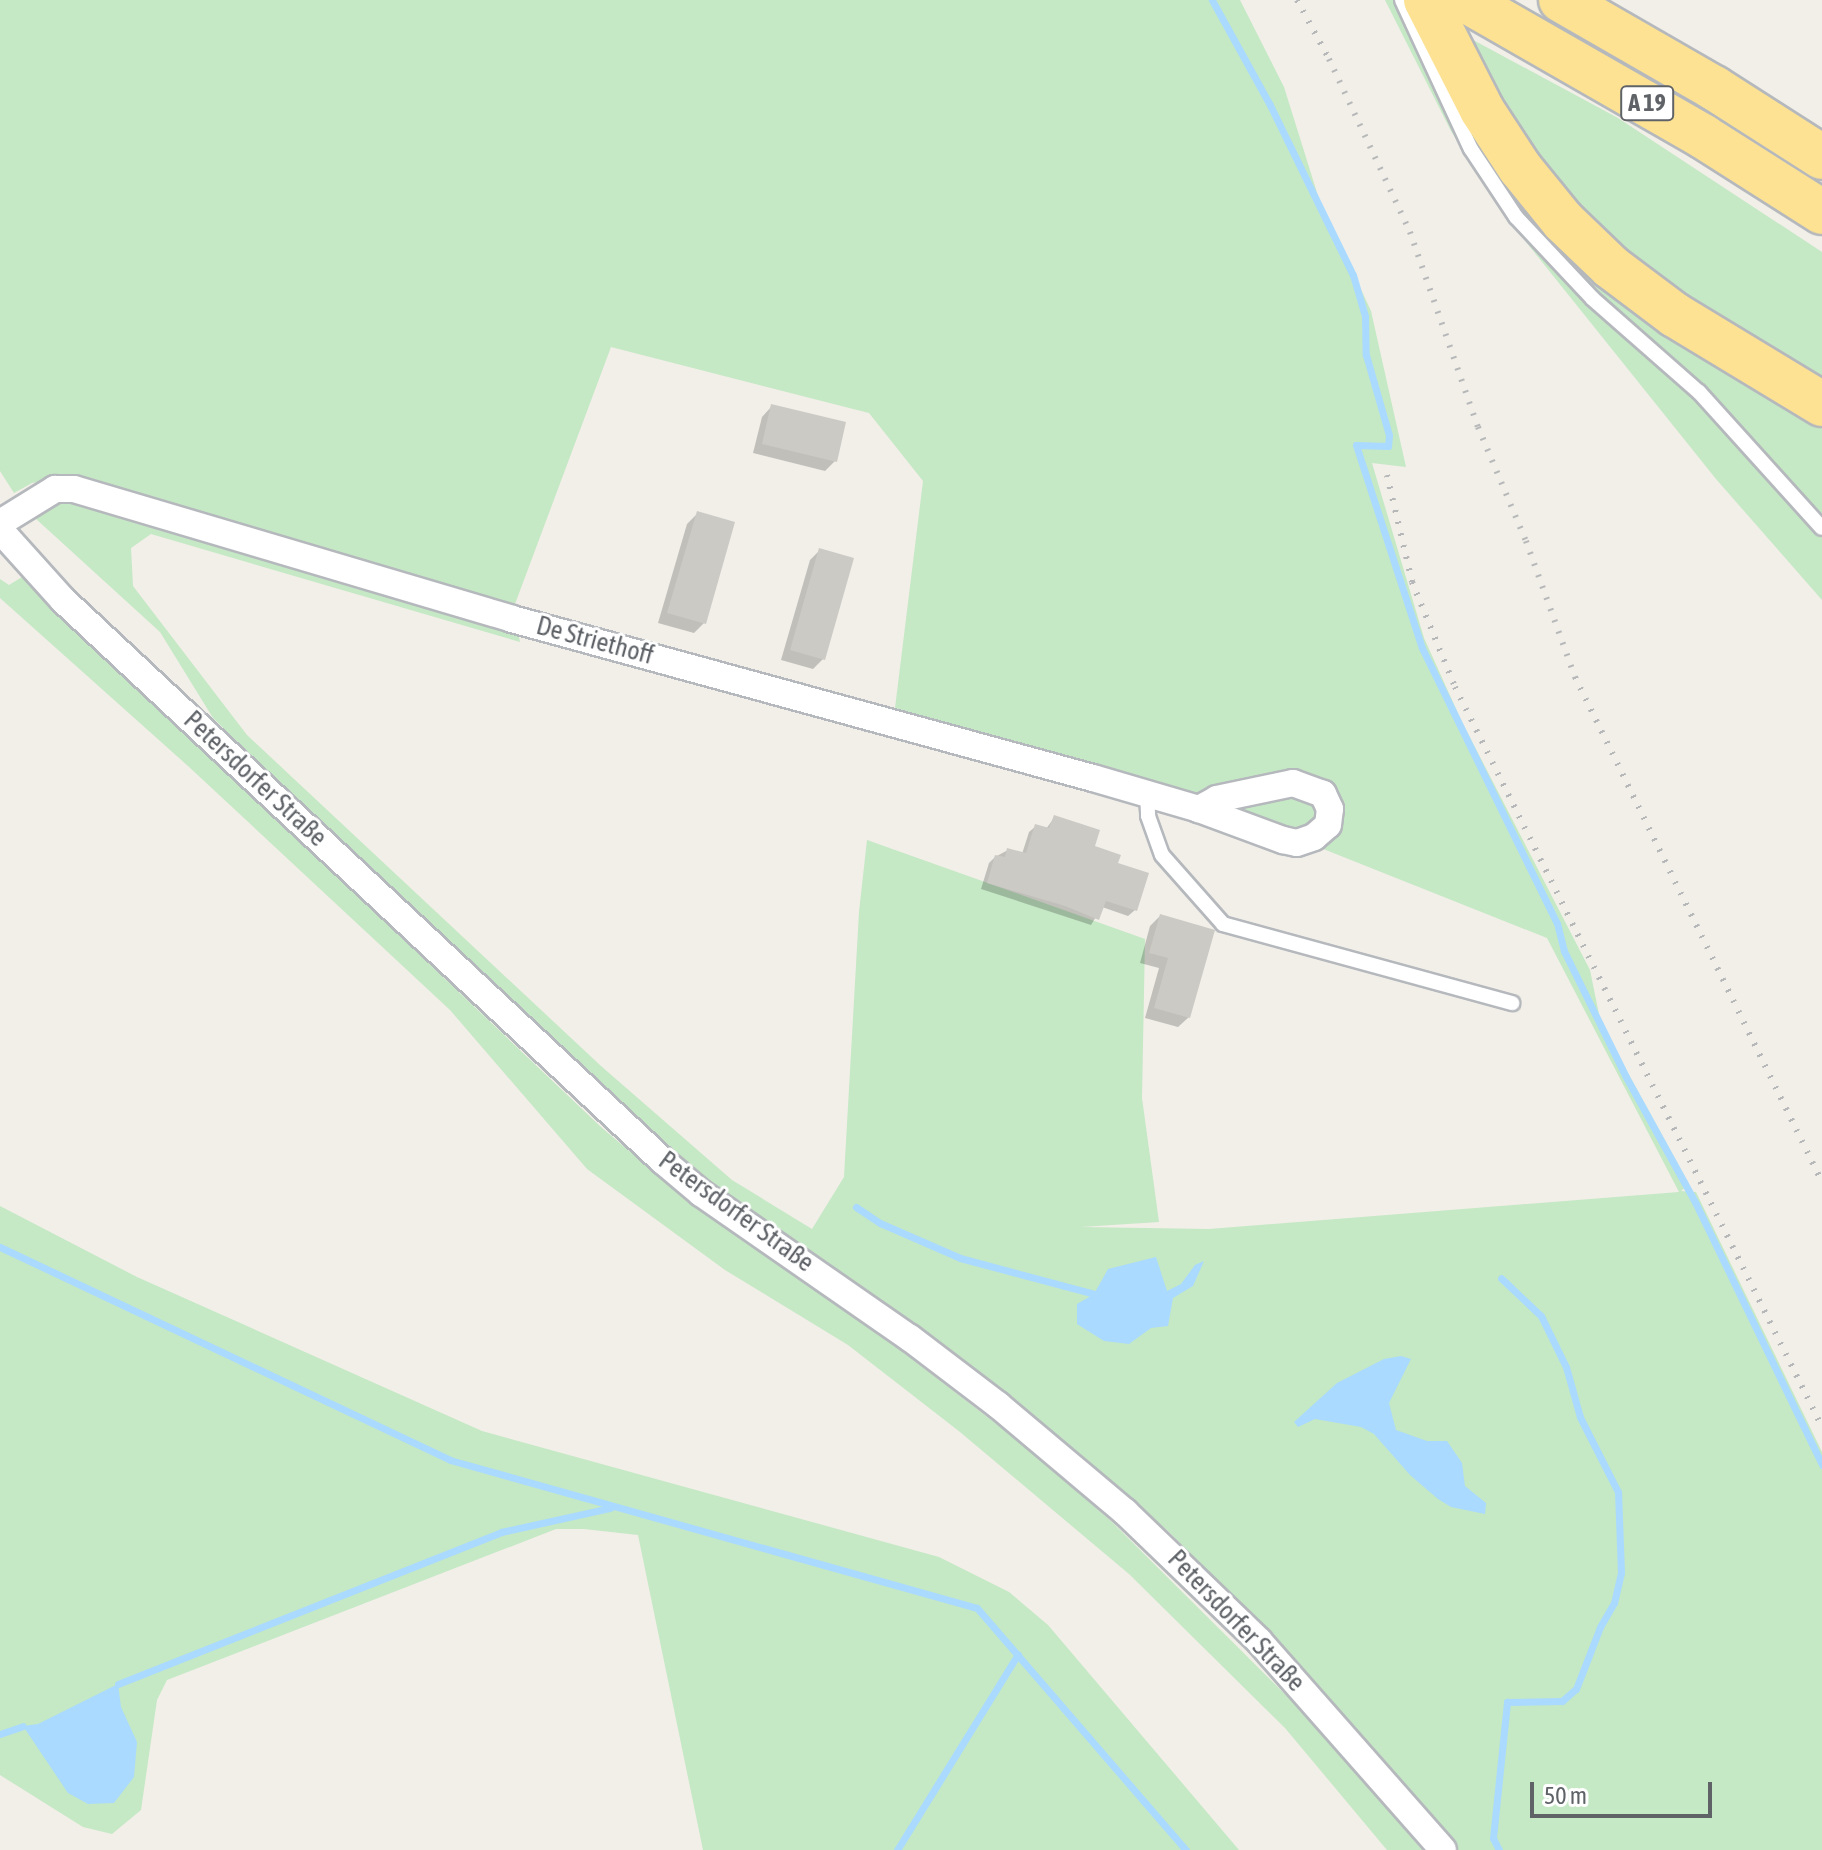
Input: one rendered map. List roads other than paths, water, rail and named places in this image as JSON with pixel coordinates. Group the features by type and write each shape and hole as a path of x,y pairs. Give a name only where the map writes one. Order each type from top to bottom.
{"highway":[{"name":"A 19","path":"1453,0 1690,129 1822,212"},
{"path":"1453,0 1482,110 1520,168 1563,221 1611,267 1675,315 1822,404"},
{"name":"A 19","path":"1561,0 1714,88 1822,157"}],"street":[{"name":"De Striethoff","path":"0,523 55,489 74,489 512,619 1199,809"},
{"name":"Petersdorfer Straße","path":"0,530 63,600 663,1161 701,1193 910,1338 1010,1415 1125,1512 1259,1641 1443,1850"}],"lane":[{"path":"1402,0 1471,149 1516,217 1593,299 1699,392 1822,528"},
{"path":"1147,794 1148,816 1162,855 1223,924 1512,1003"}],"water":[{"path":"1156,1257 1167,1291 1181,1284 1195,1265 1204,1261 1193,1286 1173,1298 1168,1326 1151,1328 1129,1344 1104,1341 1077,1324 1077,1304 1094,1294 1108,1269"},
{"path":"1401,1356 1411,1359 1389,1403 1396,1430 1427,1441 1447,1441 1462,1463 1465,1486 1486,1503 1485,1514 1451,1507 1438,1499 1410,1475 1374,1434 1361,1427 1315,1419 1298,1427 1294,1422 1337,1383 1384,1359"},
{"path":"118,1684 121,1707 137,1742 134,1777 114,1803 88,1804 68,1793 23,1726 38,1724"}],"waterway":[{"path":"1212,0 1270,105 1353,275 1365,316 1366,355 1389,435 1388,446 1356,445 1422,648 1557,923 1564,951 1626,1077 1696,1204 1822,1465"},
{"path":"856,1207 880,1223 960,1258 1094,1294"},
{"path":"0,1247 450,1460 977,1608 1186,1850"},
{"path":"1499,1850 1493,1838 1507,1702 1562,1701 1576,1689 1600,1627 1614,1603 1621,1573 1618,1492 1580,1417 1566,1367 1541,1316 1501,1278"},
{"path":"118,1684 501,1532 610,1508"},
{"path":"897,1850 1018,1654"},
{"path":"0,1734 23,1726"}],"railway":[{"path":"1297,0 1329,59 1410,232 1478,427 1526,541 1575,677 1822,1182"},
{"path":"1387,475 1412,582 1455,687 1822,1427"}]}
